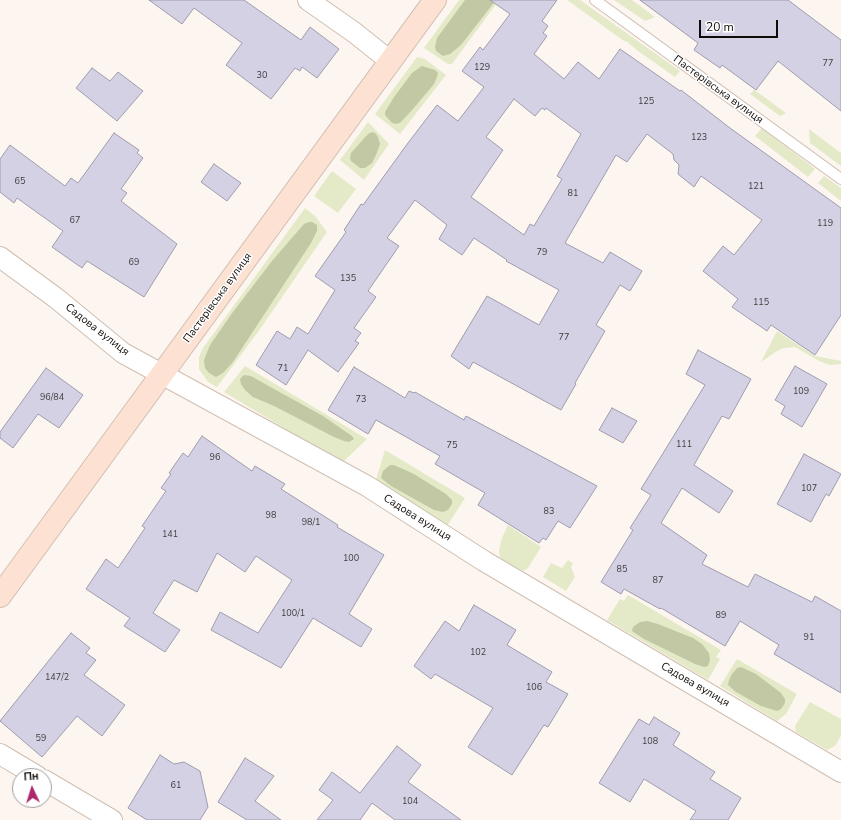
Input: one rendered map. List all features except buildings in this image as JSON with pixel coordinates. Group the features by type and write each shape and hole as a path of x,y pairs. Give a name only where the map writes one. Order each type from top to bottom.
{"main road":[{"name":"Пастерівська вулиця","path":"0,596 435,0"}],"street":[{"path":"308,0 355,33 390,61"},
{"name":"Садова вулиця","path":"0,257 56,298 123,353 367,486 484,561 841,772"},
{"path":"0,754 24,768"},
{"path":"52,785 112,820"}],"lane":[{"name":"Пастерівська вулиця","path":"595,0 841,180"}],"green space":[{"path":"459,0 499,0 452,64 448,64 424,48"},
{"path":"465,0 496,0 461,45 450,54 443,56 436,51 435,47 437,38"},
{"path":"567,0 580,0 680,71 675,77"},
{"path":"614,0 632,0 655,17 645,21"},
{"path":"417,57 425,59 446,75 400,134 375,114"},
{"path":"422,66 435,70 438,73 434,84 401,122 397,124 392,123 385,115 385,112 412,73"},
{"path":"754,90 786,113 780,116 750,94"},
{"path":"368,122 389,144 364,180 340,160"},
{"path":"762,128 815,169 808,177 755,136"},
{"path":"809,129 841,153 841,166 810,143"},
{"path":"372,132 378,137 380,144 372,163 365,168 360,168 351,161 351,153 368,134"},
{"path":"332,171 356,189 338,213 314,196"},
{"path":"824,176 841,188 841,201 818,183"},
{"path":"305,208 315,216 327,232 258,332 217,387 208,382 199,369 199,357 203,348"},
{"path":"309,222 317,225 317,231 311,243 233,362 223,373 216,377 209,373 205,368 204,360 210,345 272,261 304,224"},
{"path":"777,331 815,356 841,361 841,364 830,365 819,361 795,347 784,348 777,351 761,362"},
{"path":"245,366 367,439 342,463 224,392"},
{"path":"244,375 251,376 323,416 352,436 354,439 349,442 334,437 274,406 253,397 241,384 240,379"},
{"path":"385,450 465,498 447,526 375,483"},
{"path":"390,465 394,465 414,474 446,494 452,500 452,504 448,510 443,512 434,510 391,486 381,478 383,471"},
{"path":"508,525 541,547 528,568 523,571 500,558 499,550 502,538"},
{"path":"568,560 573,563 571,567 575,577 566,591 543,577 551,563 562,568"},
{"path":"628,595 721,650 716,657 720,659 708,680 607,620 620,599 624,601"},
{"path":"647,621 693,638 702,644 709,653 710,660 708,666 704,667 695,664 644,639 632,631 633,627 640,622"},
{"path":"737,659 797,694 786,714 777,721 720,686"},
{"path":"741,667 756,674 781,693 785,699 785,703 781,709 777,711 761,706 736,692 728,685 732,674 737,668"},
{"path":"810,702 841,719 841,736 835,746 827,750 796,732 795,726"}]}
